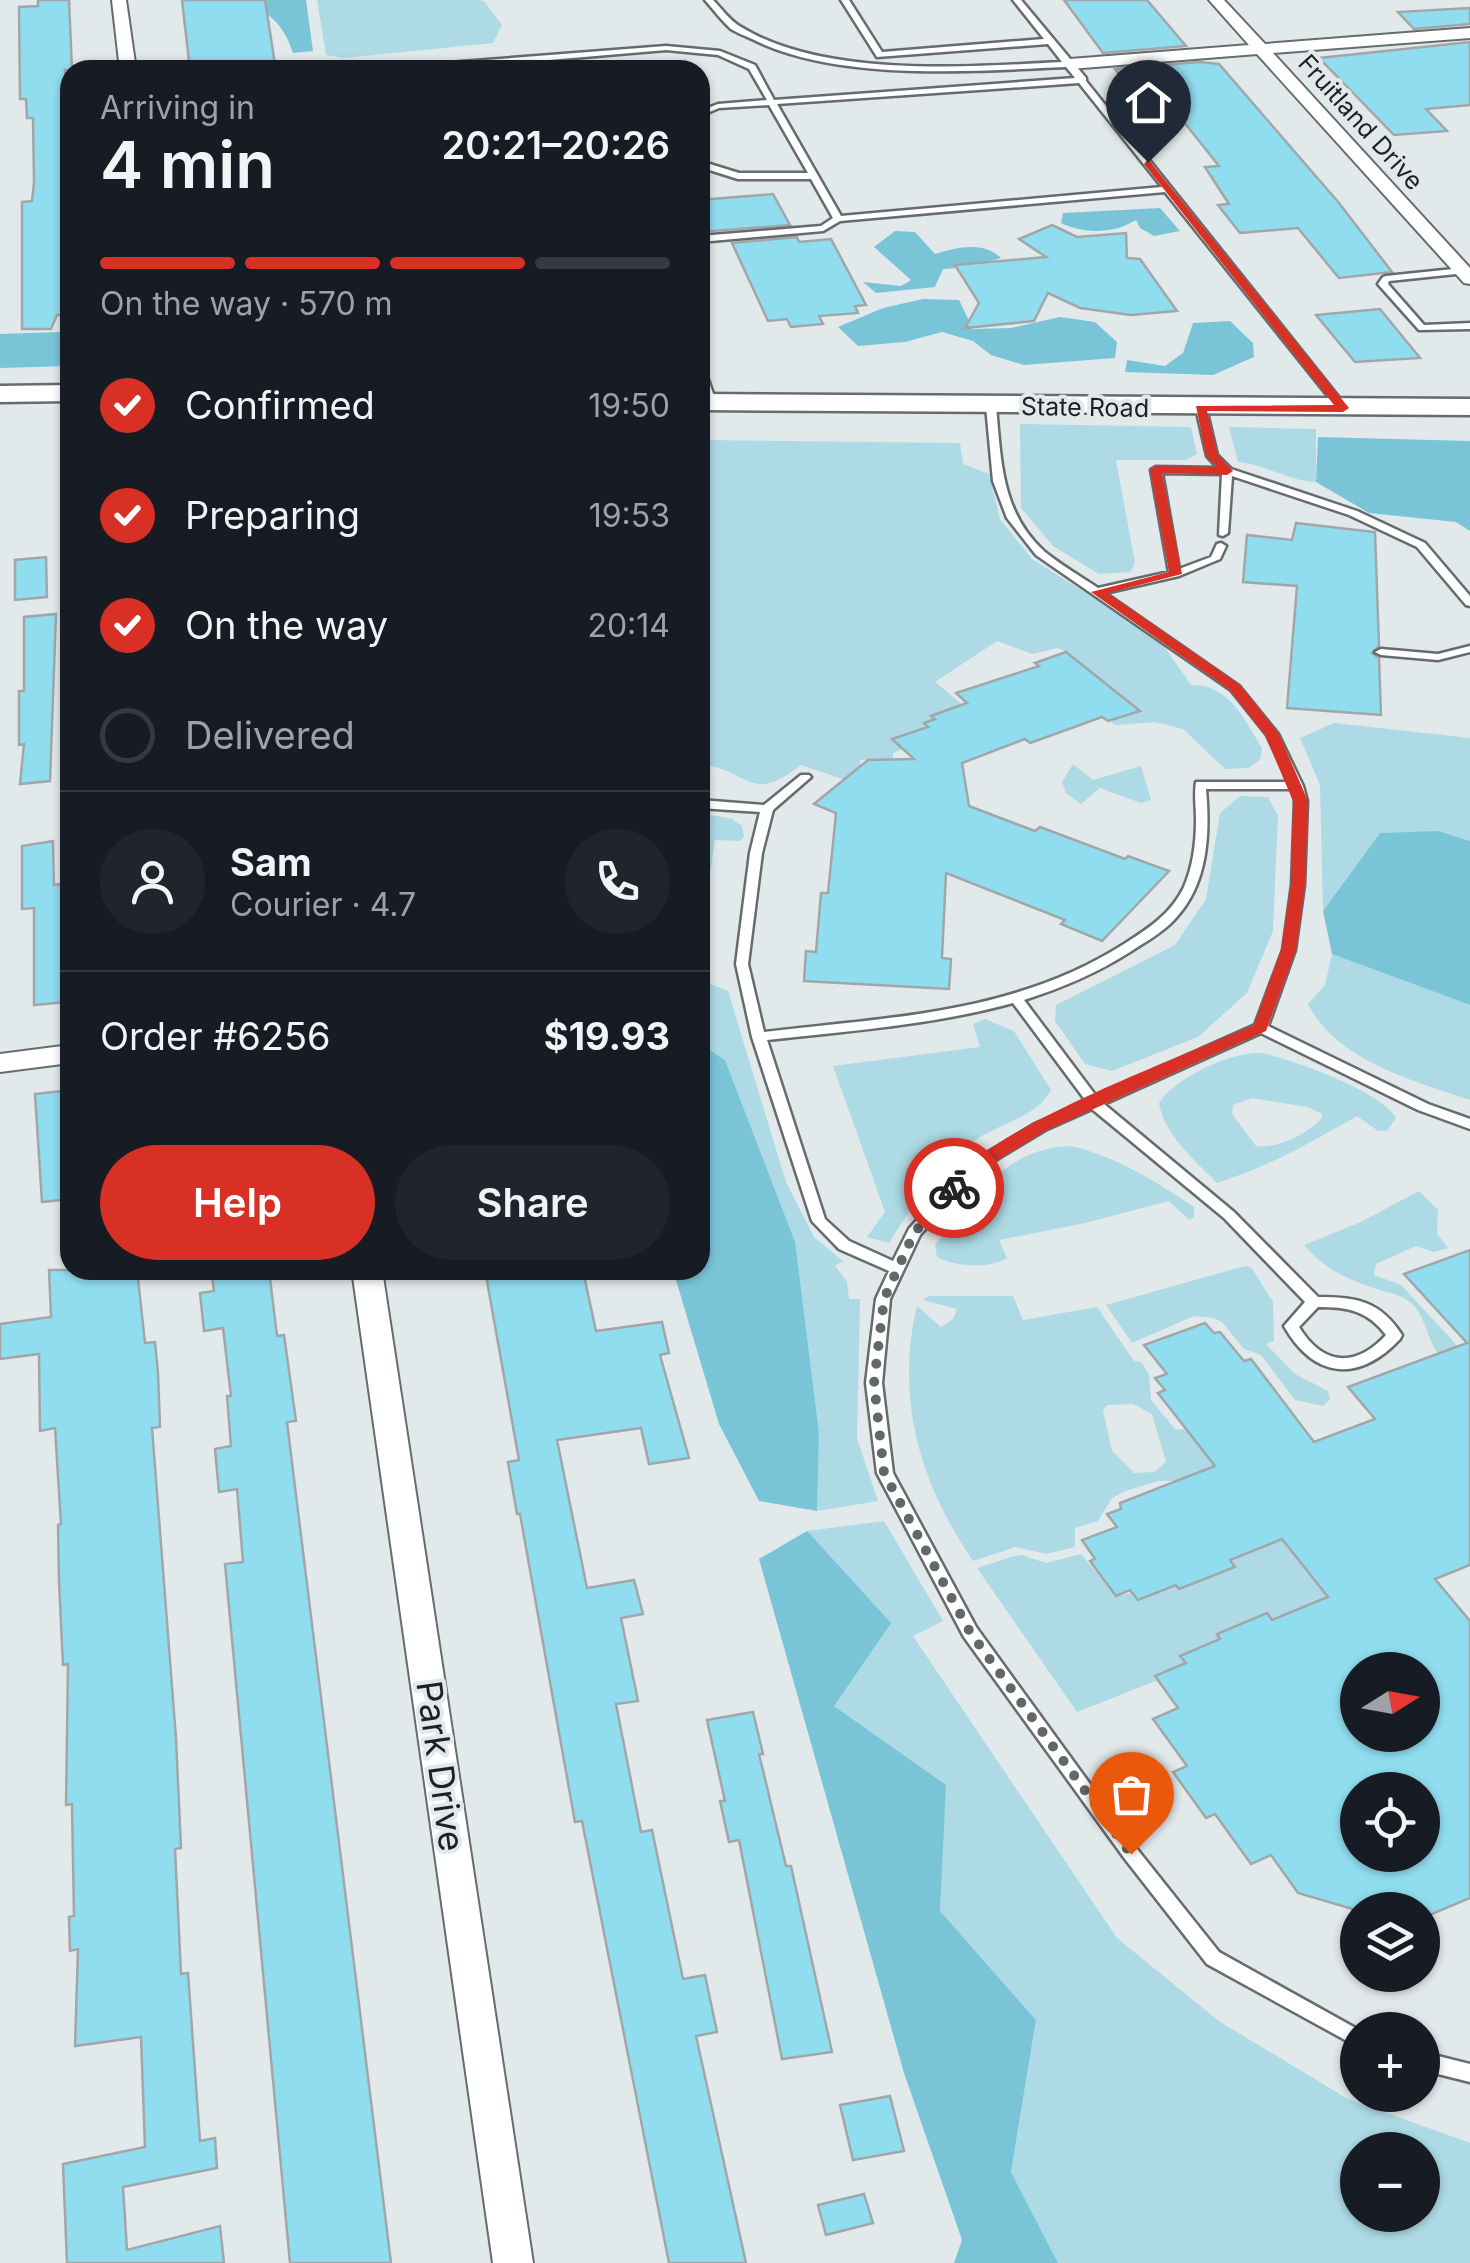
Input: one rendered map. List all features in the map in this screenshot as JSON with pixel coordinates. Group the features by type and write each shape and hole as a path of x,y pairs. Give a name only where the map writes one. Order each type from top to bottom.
{"main road":[{"path":"0,394 60,393"},
{"name":"State Road","path":"710,402 1470,407"}],"street":[{"path":"119,0 127,60"},
{"name":"Fruitland Drive","path":"1216,0 1467,275"},
{"path":"1070,64 1470,33"},
{"path":"0,1063 60,1055"},
{"name":"Park Drive","path":"368,1280 513,2263"}],"lane":[{"path":"709,0 718,17 778,48 862,66 954,70 1070,64"},
{"path":"845,0 880,54 1051,41"},
{"path":"1016,0 1343,408"},
{"path":"551,60 666,48 720,54 752,67 838,219"},
{"path":"710,110 1082,80"},
{"path":"710,167 738,176 814,176"},
{"path":"710,238 824,228 838,219 1169,189"},
{"path":"1467,275 1386,280 1383,284 1422,328 1470,326"},
{"path":"991,406 998,482 1012,518 1040,553 1235,688 1272,734 1297,786 1300,801 1298,884 1289,950 1261,1028 1040,1127 969,1170 914,1233 884,1299 874,1383 884,1473 970,1632 1131,1854 1214,1958 1340,2029"},
{"path":"1200,408 1212,456 1227,471 1223,533"},
{"path":"1175,574 1156,470 1227,471 1353,513 1421,546 1470,603"},
{"path":"1098,592 1175,574 1215,559 1221,546"},
{"path":"1382,652 1438,656 1470,649"},
{"path":"805,776 767,809 741,960 759,1037 820,1221 844,1245 898,1269"},
{"path":"759,1037 1017,1000 1078,977 1120,955 1172,916 1199,862 1200,786 1297,786"},
{"path":"710,805 767,809"},
{"path":"1017,1000 1094,1102 1229,1215 1314,1302 1352,1302 1379,1312 1396,1335 1371,1358 1343,1363 1323,1361 1300,1345 1291,1326 1314,1302"},
{"path":"1261,1028 1423,1107 1470,1124"},
{"path":"1440,2065 1470,2072"}],"shaded area":[{"path":"240,0 306,0 313,51 293,53 274,20"},
{"path":"317,0 478,0 484,1 502,25 493,43 344,58 326,55"},
{"path":"1160,208 1180,231 1154,236 1140,228 1136,220 1099,231 1061,223 1063,213"},
{"path":"895,231 915,232 935,254 978,247 1001,258 970,267 943,269 935,287 876,293 863,282 901,286 911,280 874,247"},
{"path":"923,299 959,300 973,329 1011,328 1060,317 1095,322 1117,342 1115,358 1024,365 991,355 973,341 942,332 905,342 858,346 838,327 883,308"},
{"path":"1230,321 1253,343 1254,357 1213,375 1125,372 1127,360 1165,366 1183,353 1193,323"},
{"path":"59,332 60,366 0,368 0,334"},
{"path":"1020,424 1191,427 1197,454 1186,460 1116,460 1135,563 1130,572 1099,574 1053,546 1021,508"},
{"path":"1229,427 1316,429 1316,482 1238,462"},
{"path":"1318,437 1470,441 1470,531 1456,522 1369,513 1316,482"},
{"path":"710,440 960,443 963,464 989,474 1000,519 1032,559 1159,639 1191,685 1216,690 1234,705 1262,748 1260,760 1248,768 1225,769 1183,729 1155,722 1115,725 1110,721 1139,710 1066,652 1058,648 1032,654 997,641 935,682 963,705 932,715 935,719 924,723 928,727 893,738 903,749 893,753 893,759 860,760 861,780 857,784 801,765 784,777 759,784 710,766"},
{"path":"1334,723 1470,738 1470,841 1438,832 1380,833 1323,911 1320,785 1300,738"},
{"path":"1073,764 1093,780 1141,766 1151,800 1141,803 1100,788 1081,804 1066,793 1062,782"},
{"path":"1240,796 1268,797 1278,816 1273,931 1247,993 1198,1037 1112,1071 1085,1064 1055,1021 1056,1005 1175,945 1206,899 1220,813"},
{"path":"710,815 732,819 742,826 744,837 740,841 715,840 710,875"},
{"path":"1438,831 1470,841 1470,1005 1332,954 1323,911 1380,833"},
{"path":"1332,954 1470,1005 1470,1100 1378,1066 1337,1040 1308,1004 1325,985"},
{"path":"710,984 728,991 786,1182 814,1237 843,1261 835,1266 847,1281 849,1299 860,1299 857,1438 878,1501 817,1511 819,1434 725,1060 710,1050"},
{"path":"985,1019 1014,1031 1051,1090 1036,1108 961,1151 937,1175 889,1243 867,1237 885,1212 833,1066 980,1047 973,1024"},
{"path":"710,1050 725,1060 795,1242 819,1434 817,1511 759,1501 719,1424 676,1280 710,1280"},
{"path":"1262,1053 1335,1078 1373,1097 1396,1118 1387,1131 1378,1131 1357,1116 1271,1162 1217,1183 1174,1137 1159,1103 1191,1075","holes":["1252,1098 1308,1107 1322,1114 1322,1118 1292,1139 1265,1146 1256,1146 1232,1114 1233,1105"]},
{"path":"1071,1146 1104,1156 1150,1179 1194,1207 1194,1217 1189,1220 1169,1201 999,1240 1007,1258 1000,1262 963,1265 937,1257 935,1245 993,1179 1028,1155"},
{"path":"1419,1191 1438,1210 1437,1234 1448,1248 1434,1252 1416,1246 1376,1264 1374,1275 1401,1285 1466,1355 1442,1359 1419,1312 1407,1300 1337,1272 1304,1245 1361,1222"},
{"path":"1251,1267 1273,1302 1274,1341 1266,1344 1295,1374 1328,1391 1330,1399 1323,1406 1295,1400 1261,1355 1244,1349 1214,1318 1194,1316 1132,1343 1106,1305"},
{"path":"929,1296 1013,1296 1023,1320 1097,1307 1134,1361 1141,1362 1149,1374 1151,1400 1175,1429 1195,1430 1220,1462 1213,1464 1215,1469 1180,1487 1173,1481 1159,1481 1112,1498 1098,1521 1075,1528 1075,1547 1046,1554 1016,1547 973,1561 939,1501 917,1439 909,1374 917,1306 941,1327 953,1319 957,1309 923,1300","holes":["1133,1404 1152,1414 1166,1462 1154,1472 1134,1473 1112,1451 1103,1410 1107,1405"]},
{"path":"884,1521 943,1621 913,1636 1117,1938 1220,2022 1340,2094 1340,2112 1384,2112 1440,2132 1340,2132 1340,2232 1440,2232 1440,2132 1470,2143 1470,2263 1058,2263 1011,2172 1036,2020 940,1911 945,1785 834,1706 807,1531"},
{"path":"807,1531 891,1623 834,1706 946,1785 940,1911 1036,2020 1011,2172 1058,2263 954,2263 962,2240 904,2073 759,1559"},
{"path":"1282,1539 1328,1597 1272,1619 1267,1614 1218,1634 1220,1639 1181,1656 1186,1663 1156,1676 1158,1680 1077,1712 977,1568 1022,1555 1046,1563 1081,1554 1116,1596 1176,1585 1179,1589 1234,1567 1230,1560"}],"building":[{"path":"38,0 69,0 72,60 60,60 60,315 51,329 22,329 22,202 32,201 34,183 33,118 27,118 26,99 20,99 19,7 38,6"},
{"path":"182,0 265,0 274,60 189,60"},
{"path":"1064,0 1147,0 1186,46 1103,53"},
{"path":"1470,8 1470,24 1414,29 1398,12"},
{"path":"1470,42 1470,105 1426,109 1447,131 1394,135 1319,58"},
{"path":"1219,64 1339,203 1392,272 1339,278 1298,228 1240,233 1218,205 1229,204 1205,167 1219,166 1164,97 1135,96 1115,69"},
{"path":"773,194 790,225 710,231 710,199"},
{"path":"1052,225 1077,237 1126,233 1127,258 1140,259 1177,311 1131,315 1080,308 1048,293 1034,321 965,328 979,303 955,265 1046,257 1019,239"},
{"path":"797,237 799,242 831,239 866,305 855,306 858,313 819,316 823,324 791,327 787,319 768,321 732,243"},
{"path":"1380,309 1420,358 1355,362 1316,315"},
{"path":"1296,523 1375,532 1379,646 1372,653 1379,658 1381,715 1287,708 1297,586 1243,582 1247,535 1292,540"},
{"path":"46,557 47,597 15,600 15,560"},
{"path":"56,614 50,781 20,784 24,744 19,745 19,691 24,691 24,617"},
{"path":"1066,652 1140,711 1108,721 1102,717 1030,743 1025,739 962,763 969,806 1035,831 1040,827 1169,871 1102,941 1061,924 1065,920 946,873 942,958 951,959 949,989 804,981 806,951 816,952 821,893 828,893 836,813 814,804 868,760 914,759 892,739 928,727 924,723 935,719 931,716 967,703 956,693 1039,666 1035,663"},
{"path":"53,841 54,885 60,884 60,1002 34,1005 34,908 22,909 22,846"},
{"path":"60,1091 60,1200 42,1202 35,1094"},
{"path":"1470,1250 1470,1565 1435,1579 1470,1621 1470,1898 1440,1911 1440,1892 1340,1892 1340,1905 1298,1893 1271,1855 1251,1864 1215,1814 1206,1818 1173,1772 1187,1766 1153,1719 1178,1708 1155,1676 1186,1663 1180,1656 1220,1639 1217,1634 1267,1613 1272,1620 1328,1597 1282,1539 1230,1560 1235,1567 1179,1589 1176,1585 1138,1600 1130,1590 1116,1596 1090,1561 1095,1559 1082,1540 1117,1527 1107,1514 1121,1509 1120,1503 1215,1466 1158,1393 1165,1390 1155,1378 1167,1374 1144,1345 1205,1323 1214,1333 1220,1332 1244,1361 1251,1359 1314,1442 1375,1419 1348,1387 1467,1343 1404,1274"},
{"path":"49,1270 60,1270 60,1280 138,1280 145,1343 155,1342 160,1427 152,1428 176,1738 181,1848 175,1849 181,1974 188,1973 200,2141 215,2138 217,2168 123,2187 127,2250 220,2226 224,2263 67,2263 63,2164 145,2147 141,2037 75,2046 78,1949 70,1951 69,1917 74,1916 72,1804 66,1805 68,1664 63,1665 55,1428 40,1431 39,1354 0,1359 0,1324 51,1317"},
{"path":"212,1280 270,1280 277,1336 284,1335 296,1421 287,1422 391,2263 290,2263 225,1564 243,1562 237,1489 219,1492 215,1449 231,1446 227,1396 231,1396 223,1328 204,1331 200,1293 214,1291"},
{"path":"487,1280 585,1280 596,1331 662,1322 669,1353 660,1355 689,1458 649,1464 641,1428 557,1440 587,1588 634,1580 643,1614 621,1618 638,1701 616,1704 641,1832 652,1830 683,1979 705,1975 717,2032 696,2036 746,2263 669,2263 582,1821 575,1822 517,1514 508,1462 519,1460"},
{"path":"753,1712 763,1754 759,1754 786,1866 791,1866 832,2052 782,2059 739,1840 729,1842 720,1801 725,1801 707,1720"},
{"path":"890,2096 904,2151 853,2160 840,2105"},
{"path":"864,2194 873,2223 826,2235 818,2205"}],"way so far":[{"path":"954,1188 914,1233 884,1299 874,1383 884,1473 970,1632 1131,1854"}],"route":[{"path":"954,1188 969,1170 1040,1127 1261,1028 1289,950 1298,884 1300,801 1297,786 1272,734 1235,688 1098,592 1175,574 1156,470 1227,471 1212,456 1200,408 1343,408 1148,162"}]}
